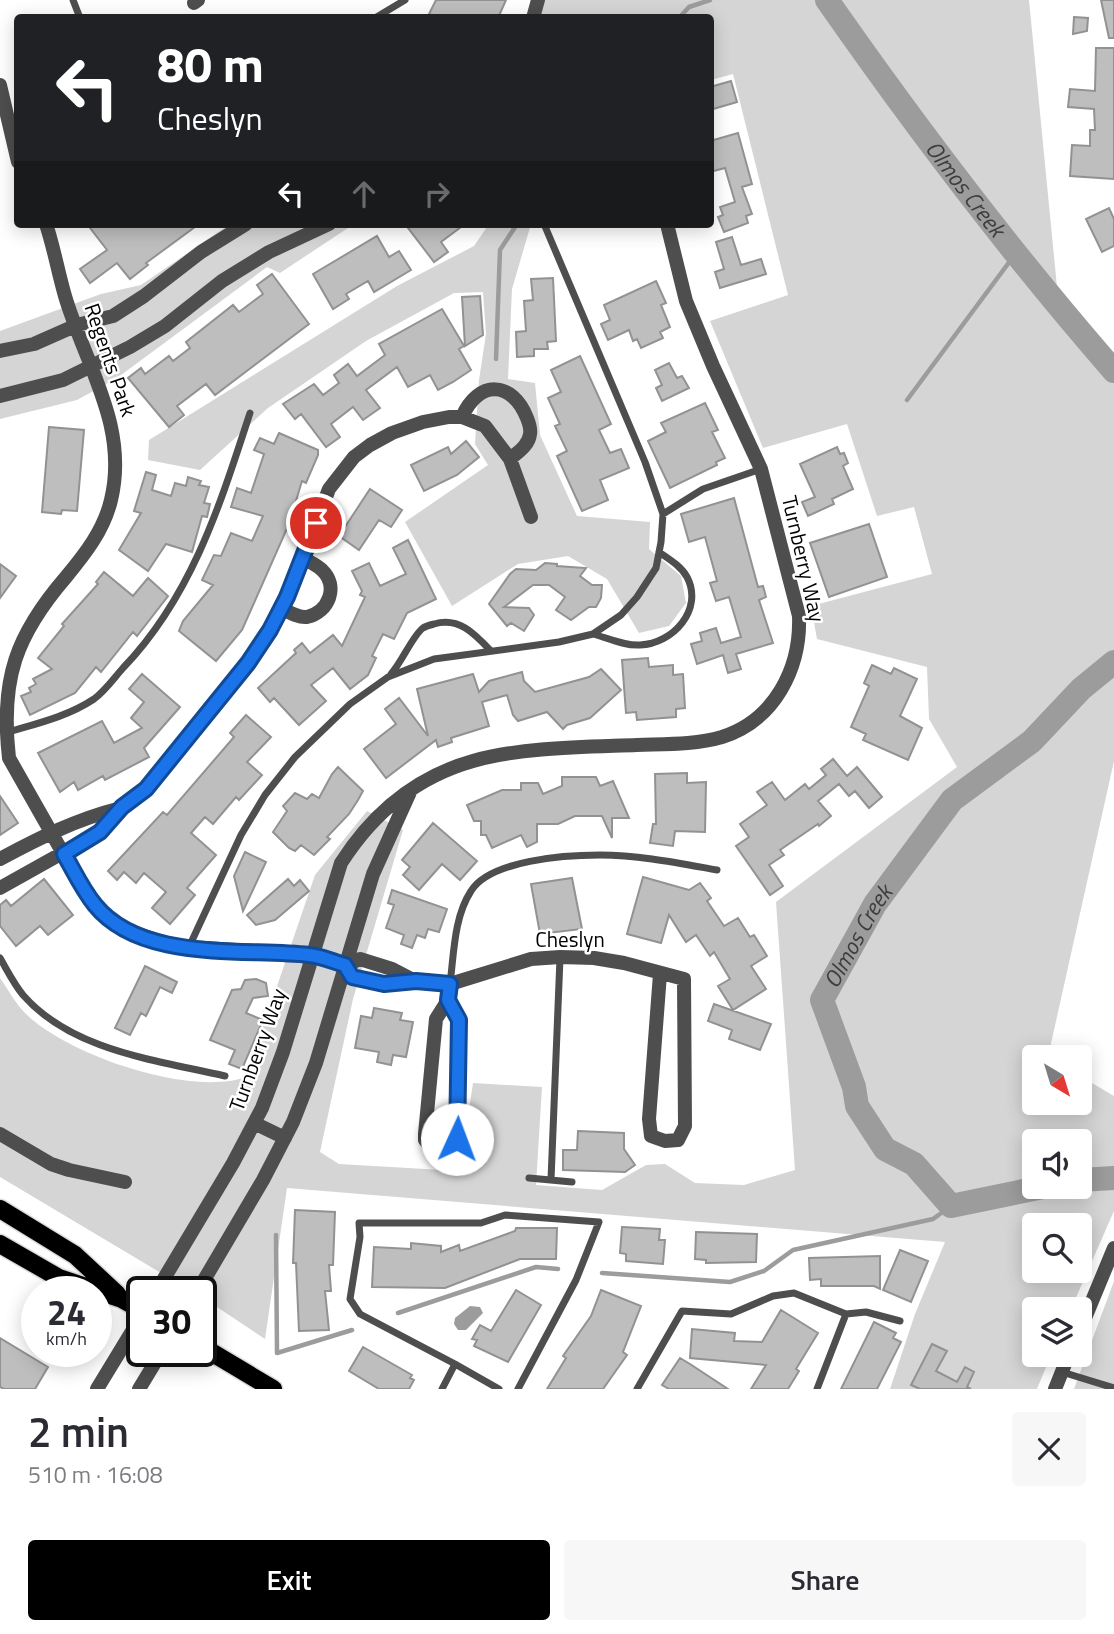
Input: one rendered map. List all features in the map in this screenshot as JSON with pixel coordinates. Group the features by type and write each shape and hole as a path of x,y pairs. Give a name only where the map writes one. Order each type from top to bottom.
{"main road":[{"path":"0,1209 75,1255 126,1302"},
{"path":"0,1244 59,1278 122,1299"},
{"path":"217,1356 273,1389"}],"street":[{"path":"0,85 14,145"},
{"name":"Regents Park","path":"47,228 65,297 93,365 111,425 116,468 104,522 83,556 34,614 9,656 1,685 1,734 15,770 90,899 108,918 128,931 174,946 313,955 345,965"},
{"path":"0,351 34,344 77,325 113,316 145,296 201,252 240,228"},
{"path":"0,396 63,380 130,347 165,326 222,281 269,252 320,228"},
{"name":"Turnberry Way","path":"165,1276 254,1123 283,1052 341,863 377,815 411,790 451,768 475,760 570,747 695,742 723,736 749,723 769,707 785,685 800,636 799,616 761,469 686,301 668,228"},
{"path":"462,417 468,403 488,389 503,390 515,398 524,409 530,424 530,435 524,447 510,459"},
{"path":"0,888 100,832 122,807 146,789 169,763 248,663 270,630 303,558 329,489 355,457 392,433 423,422 462,417 485,426 510,459 531,517"},
{"path":"281,608 308,617 320,610 329,600 331,588 328,577 321,568 303,558"},
{"path":"206,1276 285,1138 316,1063 373,874 411,790"},
{"path":"0,859 52,831 92,815 122,807"},
{"name":"Cheslyn","path":"345,965 360,959 392,969 416,981 450,984 531,959 560,957 624,963 684,979 685,1126 678,1140 665,1142 651,1136 649,1119 660,974"},
{"path":"448,1000 459,1020 458,1131 457,1139 441,1151 432,1149 425,1140 425,1134 436,1019 448,1000 450,984"},
{"path":"254,1123 285,1138"},
{"path":"0,1134 51,1164 79,1173 125,1182"},
{"path":"1092,1301 1114,1248"},
{"path":"97,1389 126,1340"},
{"path":"139,1389 152,1367"},
{"path":"1055,1389 1064,1367"}],"lane":[{"path":"382,14 405,0"},
{"path":"388,677 434,659 559,642 593,634 621,615 656,568 663,514 645,462 546,228"},
{"path":"1,734 61,717 95,698 133,657 168,610 196,563 230,475 250,413"},
{"path":"663,514 703,489 761,469"},
{"path":"593,634 640,645 675,631 686,619 692,604 692,589 682,569 659,552"},
{"path":"189,947 228,860 265,795 295,757 350,704 388,677 401,663 422,628 437,623 454,622 472,630 490,650"},
{"path":"450,984 460,915 471,890 482,877 503,867 600,855 658,860 717,870"},
{"path":"551,1180 560,957"},
{"path":"0,958 23,995 50,1020 94,1043 225,1076"},
{"path":"529,1178 572,1182"},
{"path":"499,1389 360,1314 350,1299 360,1237 359,1223 481,1223 505,1215 599,1222 576,1280 518,1389"},
{"path":"637,1389 682,1311 731,1314 772,1296 794,1293 846,1314 866,1312 900,1321"},
{"path":"817,1389 846,1314"},
{"path":"442,1389 455,1363"},
{"path":"1062,1372 1114,1388"}],"shaded area":[{"path":"534,0 1029,0 1057,287 1114,359 1114,761 1051,1045 1022,1045 1022,1115 1092,1115 1092,1083 1114,1096 1114,1211 1092,1261 1092,1213 1022,1213 1022,1283 1082,1283 1076,1297 1022,1297 1022,1367 1046,1367 1037,1389 890,1389 915,1314 945,1242 287,1188 265,1339 217,1307 217,1276 166,1276 0,1177 0,978 21,1009 44,1029 99,1057 163,1077 222,1082 246,1077 315,875 367,811 403,830 353,999 320,1152 339,1164 460,1171 473,1083 542,1087 536,1185 602,1190 646,1165 665,1164 695,1183 744,1185 795,1170 776,902 957,767 929,719 927,667 817,639 811,606 932,574 914,507 877,516 847,424 763,448 710,321 788,295 733,74 714,79 714,14 527,14"},
{"path":"224,228 348,228 280,273 267,267 117,378 77,400 0,419 0,331 101,294 141,285"},
{"path":"486,228 530,228 512,289 508,379 535,383 540,435 577,516 650,522 649,549 681,576 686,603 669,626 639,633 607,579 568,556 518,564 452,606 405,522 488,465 475,444 479,380 486,334 483,292 454,293 366,341 268,408 200,470 148,460 149,440 397,286 474,246"},
{"path":"1114,1281 1114,1389 1074,1389 1082,1367 1092,1367 1092,1340"},
{"path":"470,1306 480,1307 483,1313 466,1330 458,1330 454,1324 455,1318"}],"building":[{"path":"436,0 506,0 500,14 429,14"},
{"path":"1101,0 1114,0 1114,38 1109,38"},
{"path":"1074,17 1088,18 1087,31 1073,34"},
{"path":"1096,48 1114,48 1114,179 1070,176 1072,145 1090,146 1090,130 1095,130 1094,109 1068,107 1070,89 1095,91"},
{"path":"731,81 737,102 714,109 714,86"},
{"path":"738,133 752,184 742,187 752,214 746,216 748,223 724,232 718,217 723,215 720,207 735,202 725,168 714,171 714,140"},
{"path":"1109,208 1114,219 1114,246 1102,252 1086,219"},
{"path":"90,228 194,228 146,263 148,265 130,279 117,263 90,283 80,269 107,250"},
{"path":"408,228 460,228 441,242 448,252 434,262"},
{"path":"377,236 389,257 399,251 411,270 374,292 368,281 346,294 349,299 333,309 313,274"},
{"path":"732,237 741,265 761,259 766,274 720,288 715,272 724,269 716,242"},
{"path":"272,274 309,324 215,395 206,384 177,406 184,415 169,427 128,378 141,368 145,374 169,356 173,361 190,348 186,342 233,305 239,312 263,294 257,285"},
{"path":"553,278 556,341 547,342 548,349 534,349 534,356 517,357 516,332 526,331 524,301 533,300 531,279"},
{"path":"656,281 666,303 661,305 670,327 660,332 663,338 641,348 637,339 633,341 629,330 608,340 601,324 610,320 604,305"},
{"path":"480,296 483,335 465,346 462,297"},
{"path":"442,309 464,346 459,349 471,370 453,382 438,390 430,375 408,387 397,367 366,390 380,408 363,420 353,407 331,424 340,437 326,447 301,414 295,419 283,404 314,384 323,395 339,383 334,375 348,364 357,376 385,355 379,344"},
{"path":"580,356 611,424 599,430 610,453 621,449 629,468 600,480 608,500 582,511 557,456 567,451 555,426 560,424 548,398 561,392 551,370"},
{"path":"669,363 677,378 682,376 689,388 662,401 656,388 662,385 655,370"},
{"path":"705,403 718,430 712,432 725,458 716,462 717,465 670,488 648,441 666,432 661,423"},
{"path":"49,427 84,430 77,511 62,510 61,514 42,512"},
{"path":"279,433 318,450 318,455 306,483 302,481 289,524 242,630 216,661 179,631 183,621 213,585 202,580 214,555 221,556 231,533 252,541 263,516 231,507 237,488 251,493 264,454 254,450 260,438 274,444"},
{"path":"466,441 479,457 457,475 424,491 411,465 448,447 451,454"},
{"path":"837,447 840,454 844,453 848,463 843,466 853,489 832,499 834,504 808,516 802,502 815,497 800,464"},
{"path":"146,472 156,475 152,490 171,496 175,483 186,486 188,477 201,481 199,485 209,487 204,503 210,504 207,517 202,516 192,552 166,544 148,571 119,550 141,513 134,511"},
{"path":"370,489 402,510 391,527 379,520 359,550 339,536"},
{"path":"734,498 758,587 763,586 766,597 759,600 773,643 736,654 741,669 728,673 723,655 697,664 691,644 702,641 700,633 716,628 721,643 741,637 729,597 716,601 710,583 717,581 705,537 689,542 681,514"},
{"path":"869,524 887,577 829,597 810,543"},
{"path":"408,540 436,599 407,613 394,639 383,634 372,656 376,658 368,675 350,689 333,668 311,685 326,701 299,725 274,698 270,702 258,688 296,653 294,650 302,643 310,653 333,635 342,646 365,597 360,595 362,591 352,571 369,563 380,586 406,574 393,548"},
{"path":"545,563 586,568 580,576 592,585 602,585 601,598 596,607 589,607 571,620 556,610 565,597 549,585 533,585 504,607 529,608 534,615 524,631 511,623 507,626 489,604 516,569 536,570"},
{"path":"0,564 16,576 0,598"},
{"path":"104,572 133,596 148,578 168,596 137,636 133,632 101,672 96,667 75,693 30,715 21,696 31,692 29,688 36,684 33,679 52,669 38,658 64,626 62,624 98,584 96,582"},
{"path":"648,658 649,667 673,665 673,675 683,674 685,708 676,709 676,717 637,720 636,712 626,713 622,660"},
{"path":"872,665 891,674 894,668 917,679 900,716 922,728 908,760 863,740 866,734 851,727 869,686 864,683"},
{"path":"601,669 621,690 590,718 567,725 563,729 547,712 518,721 513,715 507,695 482,702 489,726 451,738 452,742 438,747 436,740 386,778 364,749 396,724 385,709 399,698 428,736 417,689 473,674 479,692 489,681 522,672 524,681 535,692 589,677"},
{"path":"142,674 180,707 144,748 149,757 105,780 103,776 78,790 74,782 60,792 38,753 102,721 114,743 142,728 131,718 144,702 129,689"},
{"path":"246,715 271,737 247,762 262,775 239,800 236,797 213,824 205,817 191,833 216,855 187,888 195,895 170,924 152,908 166,892 144,873 136,883 124,872 117,880 108,871 163,812 167,815 234,737 230,733"},
{"path":"833,759 847,776 857,767 882,797 869,808 855,791 849,796 839,784 818,801 831,816 780,850 784,855 769,865 783,886 770,895 736,846 749,837 740,824 767,805 757,792 772,782 785,800 805,784 809,789 826,775 821,769"},
{"path":"338,767 363,791 358,800 327,837 330,839 314,855 301,845 295,851 289,848 273,832 287,811 283,806 295,793 307,799 312,794 319,798"},
{"path":"687,773 687,783 706,782 705,832 675,831 673,846 650,843 653,824 656,824 655,774"},
{"path":"562,777 596,777 600,786 613,781 629,818 612,818 612,838 602,816 575,816 558,824 537,824 537,842 527,847 521,835 492,848 486,835 481,835 481,821 474,821 467,805 502,790 521,790 521,783 538,783 543,794 562,786"},
{"path":"0,796 18,823 0,835"},
{"path":"433,823 477,861 460,880 442,864 419,890 403,875 410,867 402,860"},
{"path":"245,852 266,862 243,911 234,876"},
{"path":"643,877 689,890 700,883 711,898 707,901 724,926 738,918 750,937 754,935 767,956 751,966 766,989 733,1010 718,986 730,979 714,952 710,956 696,935 686,942 669,915 661,943 627,934"},
{"path":"572,878 582,929 540,934 531,884"},
{"path":"44,879 73,915 48,935 40,926 16,946 0,926 0,905 6,900 11,906"},
{"path":"288,879 294,886 300,880 309,891 275,920 256,925 247,915"},
{"path":"392,890 447,909 439,932 428,929 425,938 417,935 412,948 401,944 404,935 386,928 394,905 388,903"},
{"path":"145,966 177,982 172,993 160,987 146,1016 141,1013 130,1035 115,1028"},
{"path":"256,979 266,983 268,996 253,998 246,1013 263,1020 242,1069 229,1064 235,1050 210,1040 232,990 241,989 245,980"},
{"path":"714,1004 771,1024 760,1050 729,1039 732,1030 708,1021"},
{"path":"374,1008 402,1013 400,1020 413,1022 406,1057 393,1055 391,1065 377,1062 379,1052 355,1048 361,1016 372,1018"},
{"path":"578,1131 624,1133 624,1149 635,1165 625,1172 563,1170 563,1150 577,1150"},
{"path":"295,1210 335,1212 333,1265 329,1265 331,1291 325,1291 329,1330 299,1331 296,1263 293,1263"},
{"path":"622,1227 660,1229 659,1240 665,1240 663,1264 626,1261 626,1254 620,1253"},
{"path":"516,1228 557,1228 556,1259 520,1259 445,1288 372,1287 374,1247 411,1249 411,1243 441,1246 441,1252 459,1245 460,1251 515,1231"},
{"path":"696,1232 757,1234 756,1262 706,1263 706,1260 695,1259"},
{"path":"900,1250 928,1261 911,1302 883,1290"},
{"path":"880,1256 880,1289 874,1286 821,1286 821,1279 810,1280 809,1258"},
{"path":"516,1290 541,1305 508,1362 474,1346 477,1340 472,1339 480,1325 491,1331"},
{"path":"601,1290 641,1306 623,1352 627,1355 603,1389 547,1389 566,1358 563,1356 591,1316"},
{"path":"781,1310 818,1333 796,1369 799,1371 788,1389 751,1389 766,1365 690,1358 692,1329 735,1333 734,1341 762,1342"},
{"path":"874,1322 896,1333 893,1338 901,1342 877,1389 841,1389"},
{"path":"0,1338 21,1351 21,1367 48,1367 35,1389 0,1387"},
{"path":"932,1344 947,1351 936,1371 957,1382 965,1367 974,1372 967,1387 971,1389 920,1389 911,1385"},
{"path":"363,1347 412,1375 410,1378 414,1380 409,1389 379,1389 349,1371"},
{"path":"680,1358 728,1389 669,1389 662,1385"}],"waterway":[{"path":"683,14 689,7 710,0"},
{"name":"Olmos Creek","path":"827,0 966,190 1114,371"},
{"path":"496,359 500,250 514,228"},
{"path":"907,400 1016,253"},
{"name":"Olmos Creek","path":"1022,1191 951,1206 914,1164 885,1149 857,1106 854,1087 822,1000 875,904 952,800 1032,741 1081,689 1114,662"},
{"name":"Olmos Creek","path":"1092,1179 1114,1178"},
{"path":"602,1273 730,1282 764,1271 793,1250 933,1219 951,1206"},
{"path":"276,1235 277,1353 352,1330"},
{"path":"398,1313 536,1267 558,1269"}],"route":[{"path":"316,523 287,597 270,630 248,663 146,789 122,807 100,832 64,854 95,906 128,931 150,940 174,946 313,955 345,965 352,977 384,984 416,981 450,984 448,1000 459,1020 457,1139"}]}
